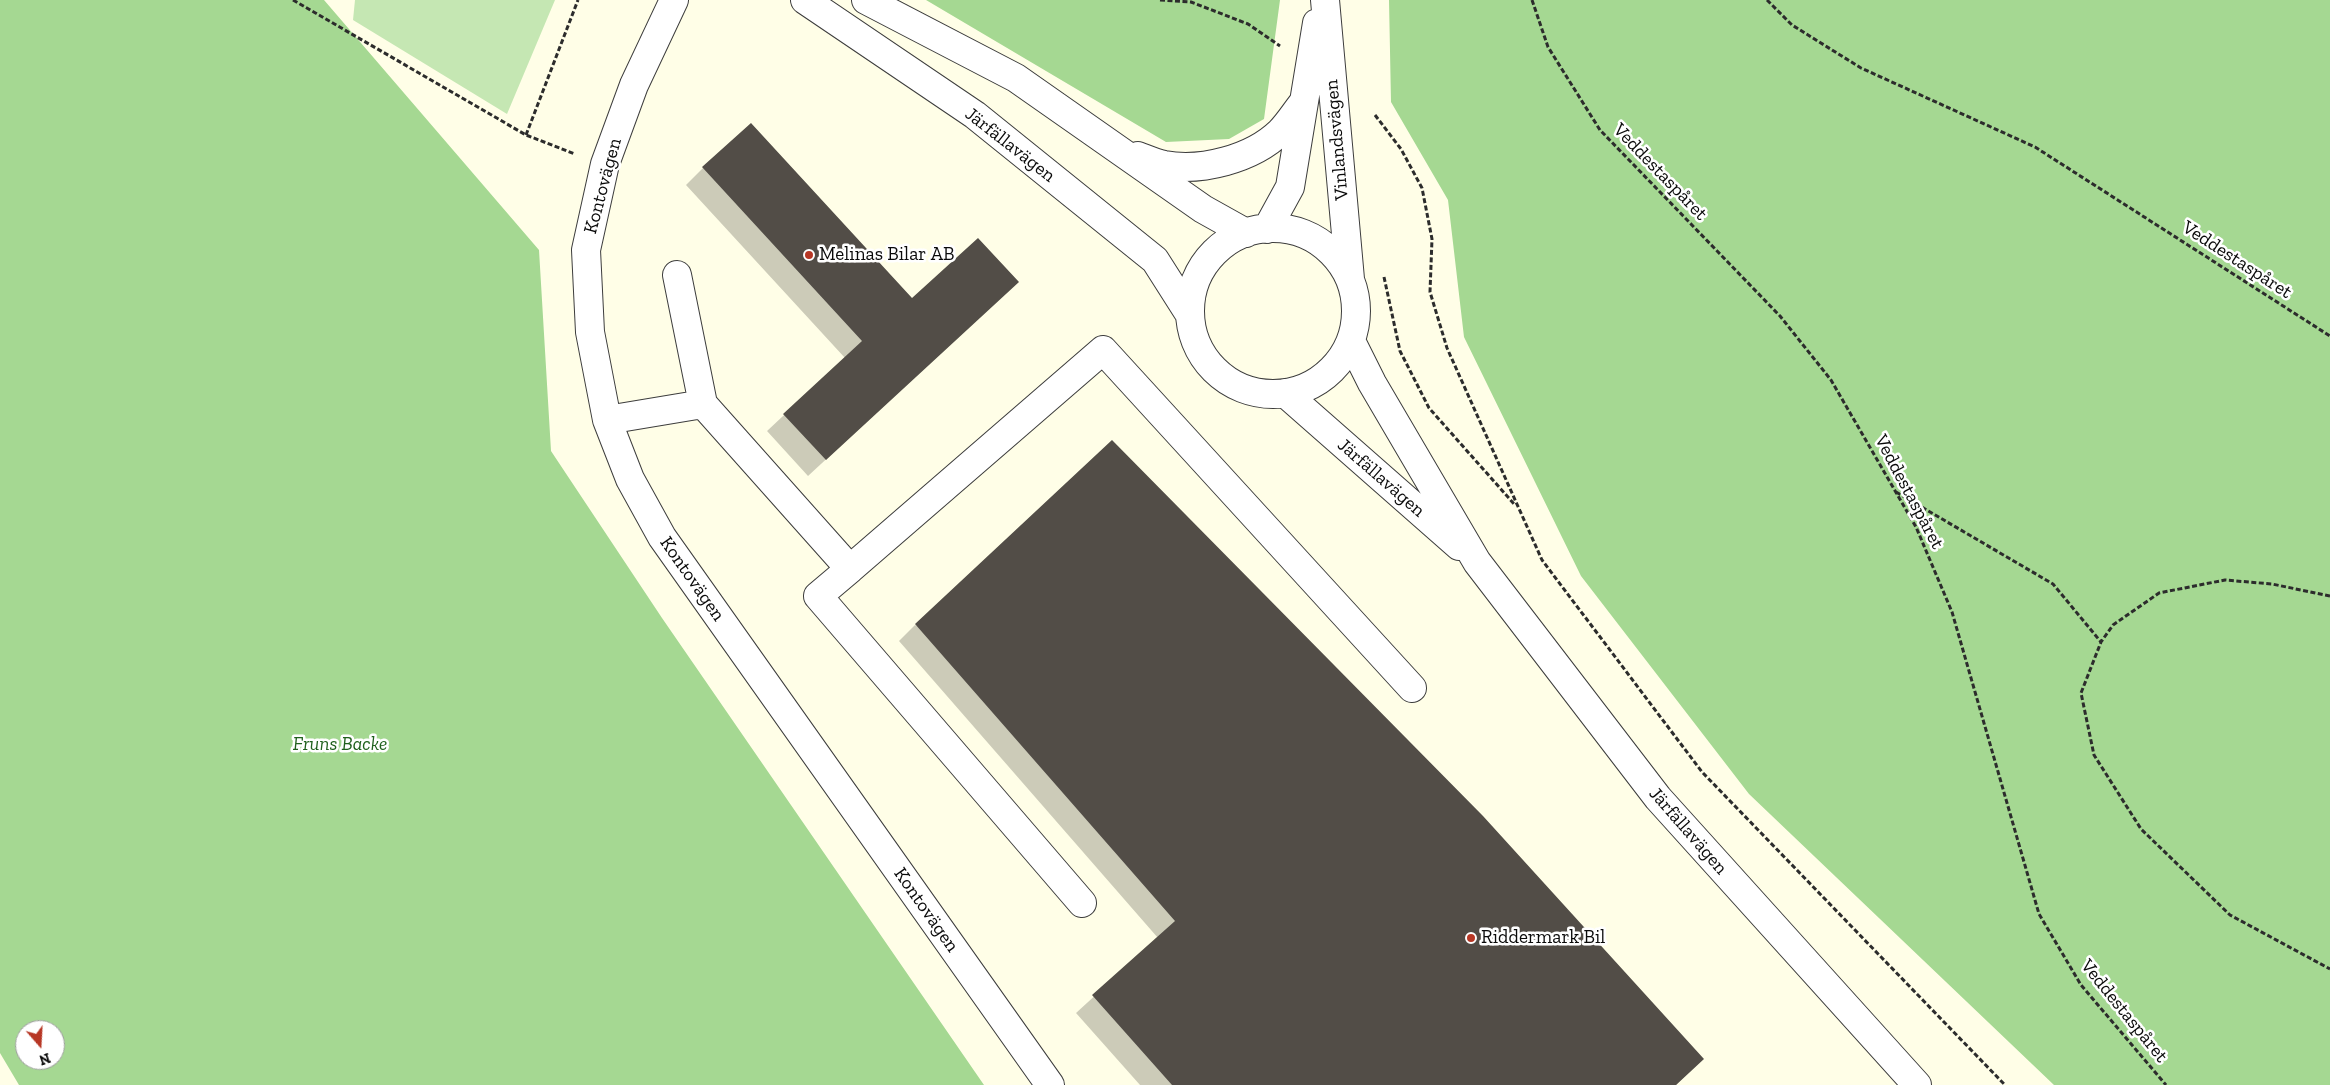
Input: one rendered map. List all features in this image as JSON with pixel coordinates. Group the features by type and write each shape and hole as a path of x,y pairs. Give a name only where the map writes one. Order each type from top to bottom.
{"street":[{"name":"Kontovägen","path":"674,0 634,85 605,164 586,250 590,332 607,420 630,479 662,537 1050,1085"},
{"name":"Järfällavägen","path":"805,0 975,115 1155,260 1190,315"},
{"path":"866,0 1016,78 1203,209 1256,231"},
{"name":"Vinlandsvägen","path":"1256,231 1290,187 1320,0"},
{"name":"Vinlandsvägen","path":"1324,0 1350,280"},
{"path":"1114,147 1163,165 1198,167 1231,159 1256,148 1280,132 1304,101"},
{"path":"1288,229 1314,239 1326,247 1340,262 1350,280 1356,300 1356,321 1351,341 1341,360 1327,375 1307,387 1285,394 1262,394 1240,387 1220,375 1204,358 1194,337 1190,315 1192,294 1199,274 1211,256 1227,242 1256,231 1288,229"},
{"path":"677,275 703,404 850,568"},
{"name":"Järfällavägen","path":"1351,341 1372,383 1477,562 1658,798 1917,1085"},
{"path":"1082,903 818,596 1103,350 1412,688"},
{"name":"Järfällavägen","path":"1285,394 1477,562"},
{"path":"607,420 703,404"}],"path":[{"path":"293,0 526,135 581,156"},
{"path":"526,135 578,0"},
{"path":"1160,0 1191,2 1248,24 1281,47"},
{"name":"Veddestaspåret","path":"1532,0 1548,46 1600,130 1780,316 1831,380 1916,526 1952,612 2040,914 2081,985 2166,1085"},
{"name":"Veddestaspåret","path":"1767,0 1792,25 1861,68 2035,147 2330,336"},
{"path":"1375,115 1401,150 1422,188 1432,239 1430,292 1444,339 1542,560 1702,772 2005,1085"},
{"path":"1383,276 1400,351 1429,408 1517,507"},
{"path":"1896,492 2054,584 2101,642"},
{"path":"2330,596 2272,584 2225,580 2160,593 2113,625 2101,642 2081,693 2094,755 2141,829 2230,916 2330,969"}],"green space":[{"name":"Fruns Backe","path":"0,0 324,0 539,250 551,451 662,618 984,1085 19,1085 0,1053"},
{"path":"355,0 555,0 507,114 353,20"},
{"path":"926,0 1280,0 1264,119 1229,139 1166,142"},
{"path":"1389,0 2330,0 2330,1085 2054,1085 1749,794 1581,576 1464,337 1448,200 1391,102"}],"building":[{"path":"751,123 912,298 978,238 1019,282 826,460 783,414 862,341 702,167"},
{"path":"1112,440 1483,816 1704,1059 1676,1085 1172,1085 1092,995 1175,921 915,624"}],"place":[{"name":"Melinas Bilar AB","path":"809,255"},
{"name":"Riddermark Bil","path":"1471,938"}]}
